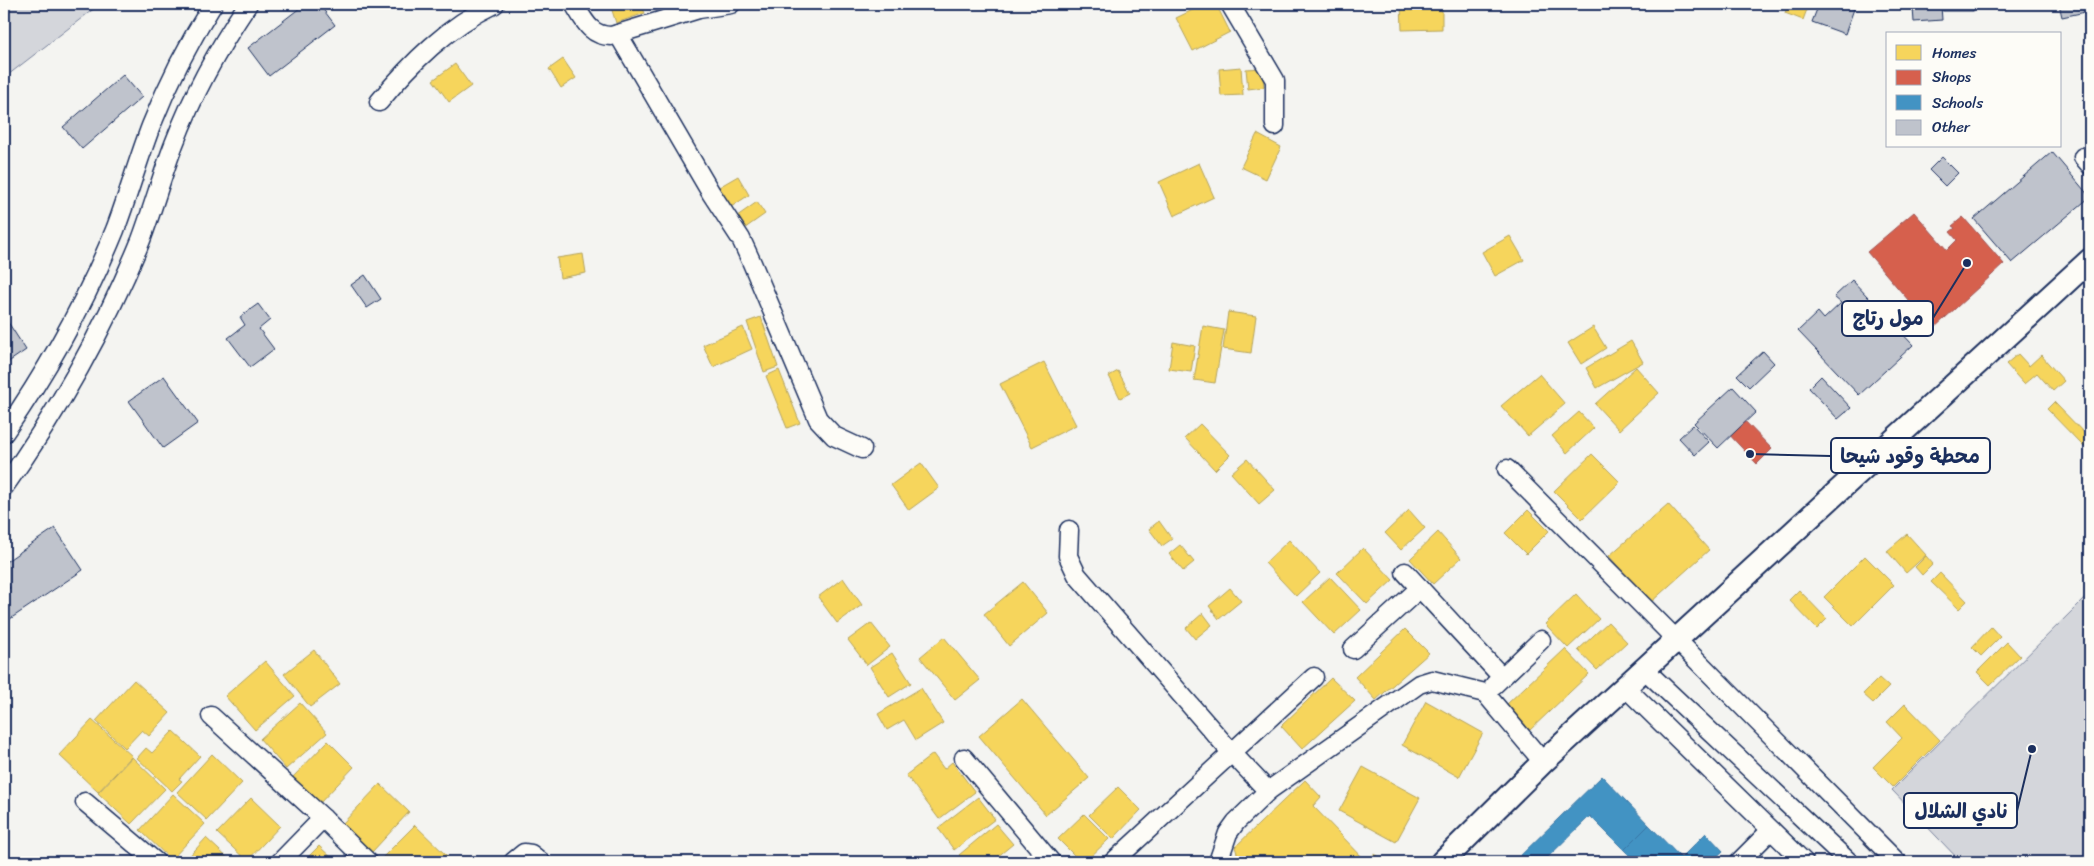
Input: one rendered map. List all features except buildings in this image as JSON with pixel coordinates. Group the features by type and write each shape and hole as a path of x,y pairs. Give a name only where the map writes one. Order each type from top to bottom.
{"main road":[{"path":"1442,862 1543,762 2090,260"}],"street":[{"path":"4,487 55,411 99,331 141,240 174,144 191,104 232,28 248,4"},
{"path":"379,102 429,48 459,25 495,4"},
{"path":"574,4 586,24 597,34 611,36 698,9 731,4"},
{"path":"1230,4 1275,80 1275,126"},
{"path":"4,433 41,377 68,329 92,280 114,230 150,127 196,31 211,7 232,28"},
{"path":"618,34 711,193 741,239 818,419 834,436 862,449"},
{"path":"1507,469 1897,862"},
{"path":"1069,530 1068,556 1077,575 1231,752 1268,791"},
{"path":"1405,572 1502,677"},
{"path":"1353,649 1420,588"},
{"path":"1485,694 1541,640"},
{"path":"1644,669 1849,862"},
{"path":"1113,862 1314,677"},
{"path":"1218,862 1228,833 1236,822 1268,791 1419,684 1432,680 1485,694 1543,762"},
{"path":"1625,687 1804,862"},
{"path":"211,716 323,818 368,862"},
{"path":"964,758 1051,862"},
{"path":"85,802 156,862"},
{"path":"280,862 323,818"},
{"path":"1738,862 1771,830"},
{"path":"513,862 524,853 531,854 541,862"}],"shaded area":[{"path":"4,4 100,4 4,78"},
{"path":"2090,593 2090,862 1961,862 1892,790"}],"place":[{"name":"مول رتاج","path":"1967,263"},
{"name":"محطة وقود شيحا","path":"1750,454"},
{"name":"نادي الشلال","path":"2032,749"}]}
